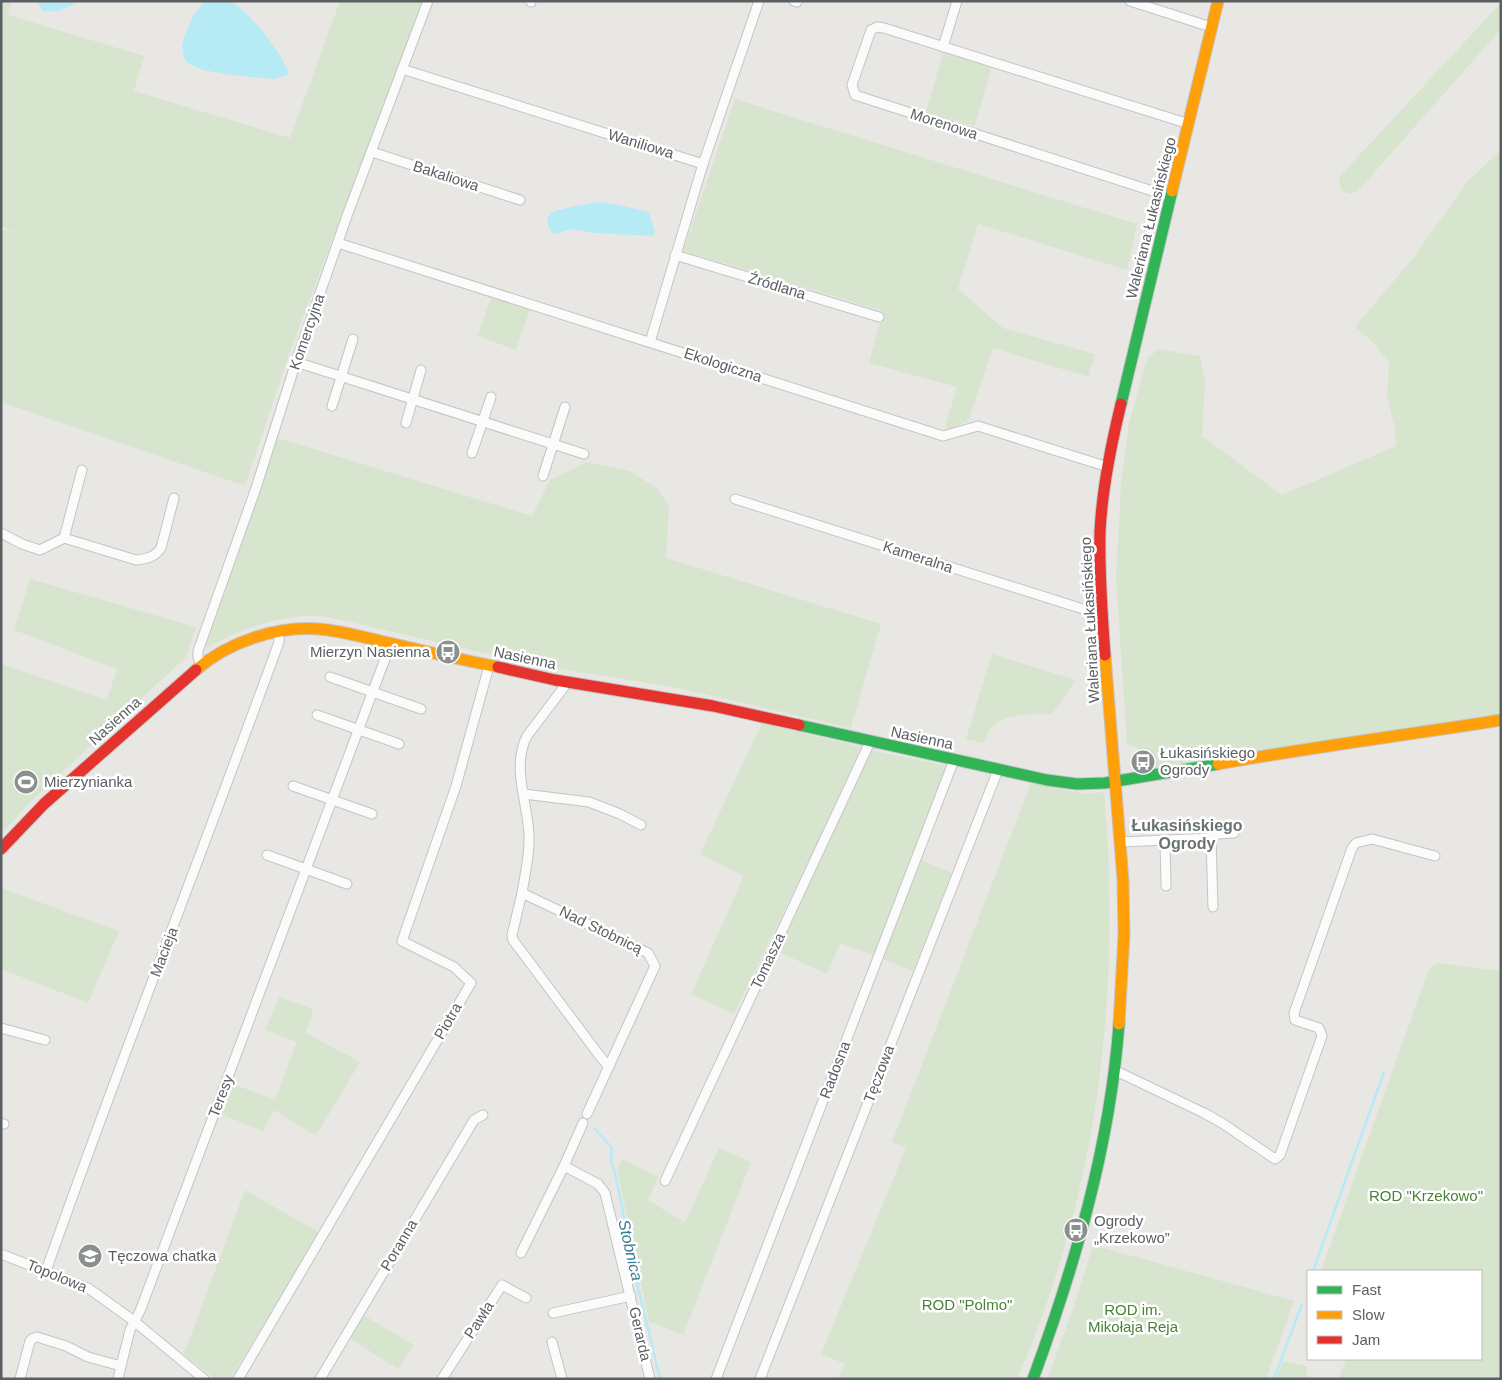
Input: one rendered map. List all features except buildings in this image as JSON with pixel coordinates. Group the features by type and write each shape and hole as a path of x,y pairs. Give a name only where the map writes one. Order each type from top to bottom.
{"street":[{"name":"Komercyjna","path":"202,665 198,657 198,651 256,488 296,362 428,1"},
{"path":"650,342 702,164 759,1"},
{"path":"943,47 958,1"},
{"path":"1130,1 1211,27"},
{"name":"Waleriana Łukasińskiego","path":"1032,1379 1058,1309 1082,1232 1102,1144 1114,1070 1120,1010 1124,935 1121,842 1099,571 1103,494 1119,411 1218,1"},
{"name":"Morenowa","path":"1171,198 855,95 852,85 871,30 877,27 1189,124"},
{"name":"Waniliowa","path":"402,69 702,164"},
{"name":"Bakaliowa","path":"372,152 520,200"},
{"name":"Ekologiczna","path":"338,243 943,436 978,426 1108,467"},
{"name":"Źródlana","path":"675,255 879,317"},
{"path":"332,406 353,339"},
{"path":"296,362 584,454"},
{"path":"406,423 421,370"},
{"path":"472,453 491,397"},
{"path":"543,476 565,407"},
{"path":"64,538 82,470"},
{"path":"1,533 22,544 40,550 64,538 136,560 150,558 157,554 161,548 174,498"},
{"name":"Kameralna","path":"735,499 1102,615"},
{"name":"Nasienna","path":"1,849 44,804 202,665 230,647 280,632 303,628 323,629 391,643 565,682 698,703 998,770 1067,783 1091,784 1116,781 1326,745 1380,739 1501,720"},
{"name":"Macieja","path":"46,1271 82,1167 238,754 279,642 280,632"},
{"name":"Teresy","path":"134,1322 140,1311 307,870 391,643"},
{"name":"Piotra","path":"238,1379 471,983 454,967 402,942 456,786 489,666"},
{"path":"330,677 421,709"},
{"path":"565,682 564,687 523,744 520,757 529,843 522,893 512,935 513,940 609,1067"},
{"path":"317,715 399,744"},
{"name":"Tomasza","path":"665,1180 870,742"},
{"name":"Radosna","path":"716,1379 954,760"},
{"name":"Tęczowa","path":"760,1379 998,770"},
{"path":"293,786 372,814"},
{"path":"524,794 590,802 641,825"},
{"path":"1121,842 1211,838 1217,834 1234,833"},
{"path":"1211,838 1213,907"},
{"path":"1114,1070 1216,1120 1275,1158 1280,1155 1322,1036 1319,1028 1295,1020 1294,1013 1352,848 1356,843 1372,839 1434,856"},
{"path":"1165,841 1166,886"},
{"path":"267,855 347,884"},
{"name":"Nad Stobnicą","path":"522,893 648,953 655,966 587,1114"},
{"path":"1,1028 45,1040"},
{"name":"Poranna","path":"320,1379 474,1120 484,1115"},
{"path":"521,1253 583,1123"},
{"name":"Gerarda","path":"564,1166 598,1184 605,1193 650,1379"},
{"name":"Topolowa","path":"1,1254 88,1288 134,1322 204,1379"},
{"name":"Pawła","path":"442,1379 502,1285 526,1298"},
{"path":"553,1313 631,1296"},
{"path":"118,1379 130,1330 134,1322"},
{"path":"20,1379 30,1341 32,1338 37,1337 66,1346 88,1357 121,1366"},
{"path":"552,1342 562,1379"}],"green space":[{"path":"1,1 11,1 8,15 144,56 134,91 290,138 340,1 423,1 289,354 245,486 1,402 1,229 14,232 1,226"},
{"path":"1501,3 1501,29 1357,192 1349,194 1341,190 1339,177"},
{"path":"943,52 991,68 975,126 926,112"},
{"path":"735,99 1137,224 1127,270 978,224 958,289 1003,328 1095,354 1089,377 993,348 968,421 950,429 945,427 957,387 869,363 883,311 683,251"},
{"path":"1501,150 1501,716 1148,771 1143,753 1137,748 1127,745 1116,578 1121,484 1129,423 1147,359 1158,349 1200,356 1205,381 1202,436 1282,495 1396,446 1395,429 1387,396 1389,363 1375,344 1355,327 1413,258 1468,181"},
{"path":"491,297 530,309 516,350 478,336"},
{"path":"278,438 532,516 550,480 587,462 630,471 658,489 669,507 666,558 881,624 851,728 678,688 536,665 333,618 309,616 280,619 254,626 207,648 205,643"},
{"path":"30,579 196,627 186,657 29,803 4,831 1,830 1,664 107,700 117,669 14,630"},
{"path":"992,654 1076,680 1052,714 1020,715 1002,720 994,725 984,743 966,739"},
{"path":"762,723 861,747 817,843 734,1014 691,994 744,876 700,854"},
{"path":"870,750 948,766 873,955 840,943 827,974 774,950"},
{"name":"ROD \"Polmo\"","path":"1031,783 1085,794 1104,792 1109,867 1106,1017 1098,1091 1085,1165 1067,1238 1045,1309 1017,1379 838,1379 845,1364 821,1354 906,1148 892,1142"},
{"path":"921,860 952,873 913,971 882,959"},
{"path":"1,888 119,931 88,1003 1,969"},
{"name":"ROD \"Krzekowo\"","path":"1440,963 1501,971 1501,1379 1339,1379 1346,1360 1482,1360 1482,1270 1321,1270 1428,971 1434,965"},
{"path":"279,997 313,1009 306,1033 360,1062 316,1136 274,1110 263,1131 220,1114 231,1083 275,1100 297,1042 265,1030"},
{"path":"719,1148 751,1162 683,1335 649,1321 617,1169 622,1159 658,1177 648,1200 685,1223"},
{"path":"245,1190 320,1233 230,1379 215,1379 184,1354"},
{"name":"ROD im. Mikołaja Reja","path":"1093,1245 1294,1301 1266,1379 1047,1379 1073,1309"},
{"path":"363,1315 414,1345 398,1369 349,1338"},
{"path":"1283,1361 1307,1366 1306,1379 1276,1379"}],"water":[{"path":"37,1 78,1 61,10 43,11"},
{"path":"206,1 230,2 240,7 257,25 282,58 289,75 273,79 231,75 203,70 189,64 184,58 182,46 185,34 194,13"},
{"path":"598,202 649,212 655,233 652,236 595,233 573,229 554,234 550,229 547,221 549,215 554,211"}],"waterway":[{"path":"1313,1270 1384,1072"},
{"name":"Stobnica","path":"594,1128 612,1148 611,1161 660,1379"},
{"path":"1274,1379 1302,1304"}],"traffic: fast":[{"path":"1121,404 1172,191"},
{"path":"799,725 1047,780 1077,784 1105,783 1218,764"},
{"path":"1033,1379 1063,1293 1099,1160 1108,1115 1119,1024"}],"traffic: slow":[{"path":"1172,191 1218,1"},
{"path":"196,670 223,651 253,638 286,630 303,629 347,633 498,667"},
{"path":"1105,655 1123,880 1124,935 1119,1024"},
{"path":"1218,764 1501,720"}],"traffic: jam":[{"path":"1105,655 1100,579 1100,532 1108,467 1121,404"},
{"path":"498,667 555,680 713,706 799,725"},
{"path":"1,849 44,804 196,670"}],"place":[{"name":"Mierzyn Nasienna","path":"448,652"},
{"name":"Łukasińskiego Ogrody","path":"1143,762"},
{"name":"Mierzynianka","path":"26,782"},
{"name":"Ogrody „Krzekowo”","path":"1076,1230"},
{"name":"Tęczowa chatka","path":"90,1256"}],"district":[{"name":"Łukasińskiego Ogrody","path":"1187,834"}]}
